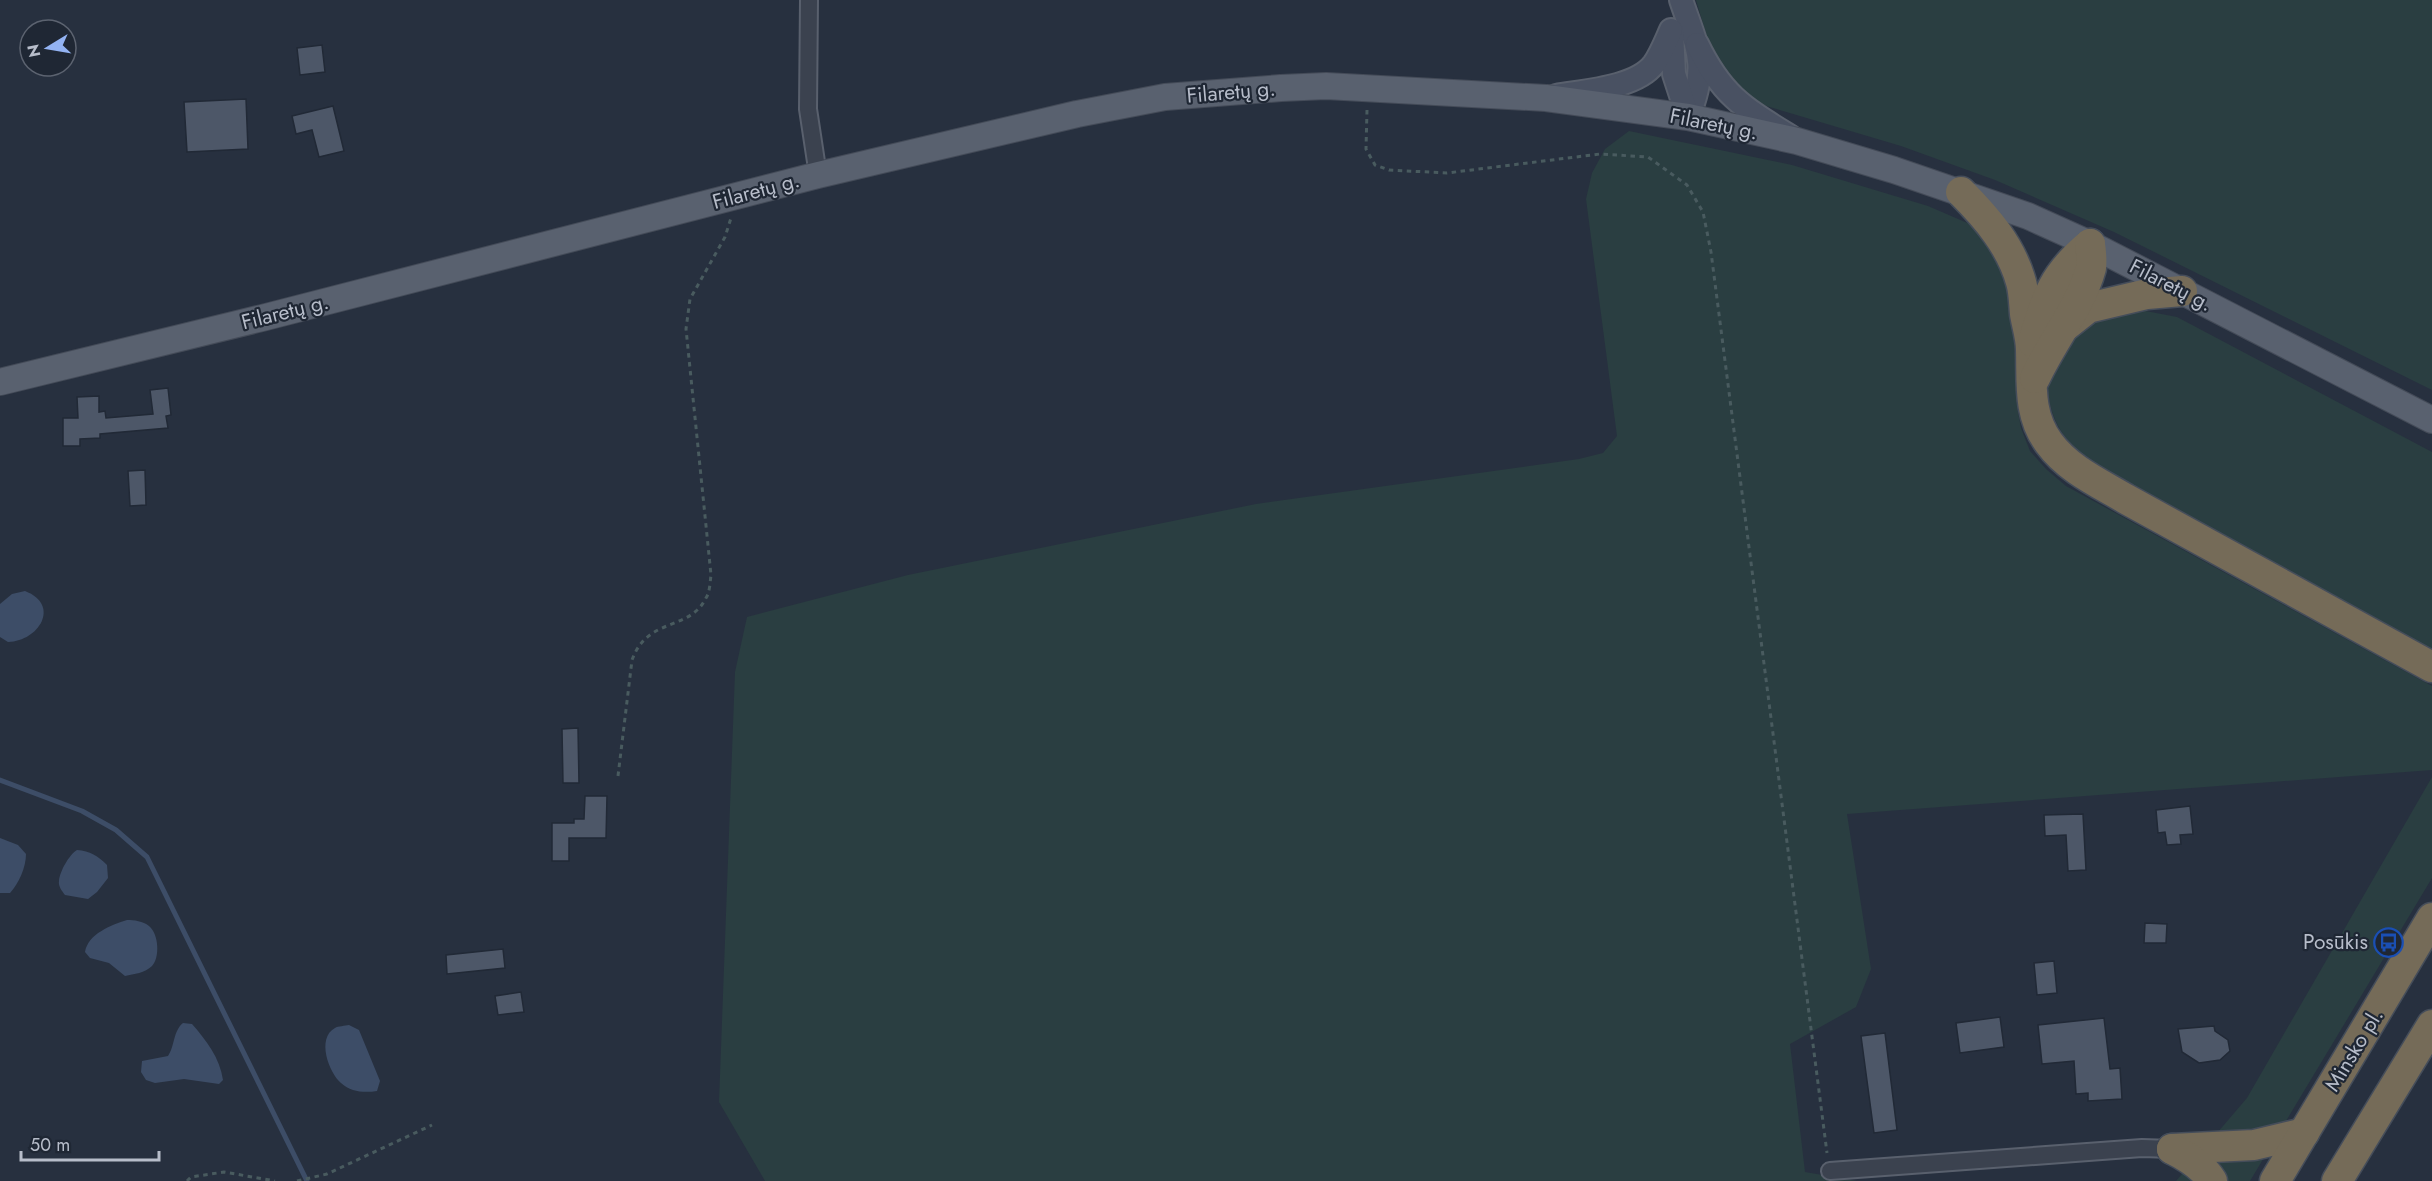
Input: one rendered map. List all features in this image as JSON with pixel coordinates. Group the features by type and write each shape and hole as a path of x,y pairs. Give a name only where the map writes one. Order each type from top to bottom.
{"highway":[{"path":"1961,192 1986,218 2016,265 2022,285 2031,347 2032,405 2038,424 2059,455 2078,471 2126,500 2432,667"},
{"path":"2031,347 2047,297 2059,274 2090,244"},
{"path":"2031,387 2050,345 2079,296 2091,265 2090,244"},
{"path":"2061,329 2088,308 2147,294 2182,291"},
{"name":"Minsko pl.","path":"2275,1181 2432,918"},
{"path":"2337,1181 2432,1025"},
{"path":"2172,1149 2253,1145 2304,1133"},
{"path":"2172,1149 2207,1172 2212,1181"}],"main road":[{"path":"1674,0 1671,30 1674,74 1688,117"},
{"path":"1681,0 1697,44 1717,80 1746,109 1797,141"},
{"path":"1546,98 1626,82 1641,74 1653,65 1671,30"},
{"path":"1688,117 1700,81 1697,44"},
{"name":"Filaretų g.","path":"0,382 262,318 818,175 1077,114 1165,98 1281,88 1367,87 1546,98 1688,117 1797,141 1961,192 2028,216 2090,244 2432,420"}],"street":[{"path":"808,0 808,109 818,175"},
{"path":"1830,1171 2142,1148 2172,1149"}],"path":[{"path":"1367,87 1366,149 1375,165 1389,170 1447,173 1600,154 1648,157 1687,185 1703,212 1711,252 1830,1171"},
{"path":"618,776 632,660 638,645 655,630 694,614 707,597 711,575 687,329 690,299 725,237 730,222 732,198"},
{"path":"297,1181 327,1174 432,1125"},
{"path":"187,1181 191,1177 224,1172 275,1181"}],"green space":[{"path":"1696,0 2432,0 2432,390 2114,232 1995,180 1901,146 1763,105 1737,89 1722,69 1709,44"},
{"path":"1629,131 1792,165 1928,206 1972,225 2007,271 2014,329 2017,406 2021,428 2030,451 2066,486 2432,686 2432,770 1847,814 1871,969 1856,1007 1790,1044 1805,1172 1857,1181 765,1181 719,1102 735,672 747,617 908,575 1256,504 1579,459 1603,453 1617,436 1586,199 1592,173 1605,149"},
{"path":"2130,308 2177,317 2432,452 2432,653 2117,479 2075,448 2058,426 2052,412 2046,375 2079,324"},
{"path":"2432,777 2432,878 2250,1181 2176,1181 2247,1098"}],"water":[{"path":"25,591 36,597 42,605 44,613 42,621 29,636 8,642 0,637 0,604 12,594"},
{"path":"0,838 18,845 26,854 21,875 10,893 0,893"},
{"path":"77,850 94,854 107,865 108,878 88,899 65,895 59,885 63,868"},
{"path":"127,920 149,926 155,934 157,952 152,966 139,973 125,976 109,963 90,958 85,952 95,935"},
{"path":"183,1023 192,1024 212,1050 223,1080 219,1084 184,1079 155,1083 146,1080 141,1072 142,1061 168,1056 177,1030"},
{"path":"349,1025 359,1030 380,1081 377,1091 367,1092 349,1088 341,1083 332,1072 326,1056 326,1039 336,1027"}],"building":[{"path":"322,45 325,72 300,75 297,48"},
{"path":"246,99 248,149 187,152 184,102"},
{"path":"333,106 344,151 319,157 312,130 296,134 292,116"},
{"path":"168,388 171,415 166,416 168,428 100,434 100,438 80,439 80,446 63,446 63,418 78,418 77,397 99,396 99,412 105,411 106,418 153,414 150,390"},
{"path":"145,470 146,505 130,506 128,471"},
{"path":"578,728 579,783 563,783 562,729"},
{"path":"585,796 607,796 606,838 569,838 569,861 552,861 552,823 574,823 574,819 584,819"},
{"path":"2190,806 2193,834 2180,835 2181,844 2167,845 2165,832 2158,833 2156,810"},
{"path":"2083,814 2086,870 2068,871 2066,835 2045,836 2044,815"},
{"path":"2145,923 2167,924 2166,943 2144,943"},
{"path":"503,949 505,968 447,974 446,955"},
{"path":"2054,961 2057,993 2037,995 2034,963"},
{"path":"521,992 524,1012 498,1015 495,996"},
{"path":"2000,1017 2004,1047 1960,1053 1956,1023"},
{"path":"2104,1018 2110,1069 2120,1068 2122,1099 2088,1101 2088,1093 2076,1094 2074,1061 2042,1064 2038,1025"},
{"path":"2214,1026 2215,1031 2228,1040 2230,1051 2220,1060 2199,1063 2182,1052 2178,1029"},
{"path":"1885,1033 1897,1130 1874,1133 1861,1036"}],"waterway":[{"path":"0,780 82,811 116,830 147,857 307,1181"}],"place":[{"name":"Posūkis","path":"2389,942"}]}
